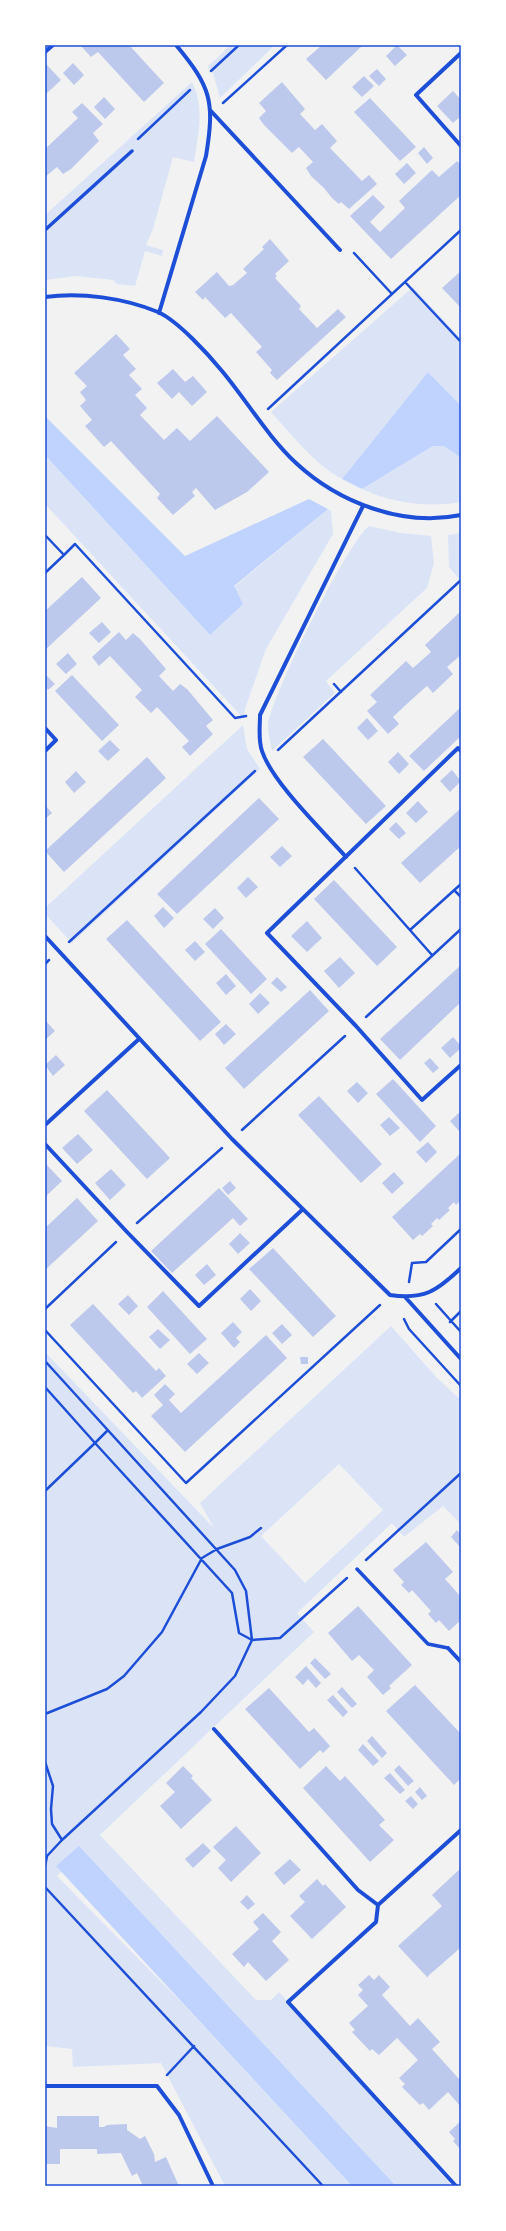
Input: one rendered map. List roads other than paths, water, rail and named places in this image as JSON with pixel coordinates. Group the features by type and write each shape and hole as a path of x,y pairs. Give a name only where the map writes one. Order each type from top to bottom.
{"street":[{"path":"45,52 53,45"},
{"path":"159,313 206,156 210,109 206,89 202,79 176,45"},
{"path":"461,53 416,95 461,146"},
{"path":"210,109 340,250"},
{"path":"45,230 132,151"},
{"path":"45,297 90,296 159,313 207,353 258,418 296,463 316,479 363,506 398,516 436,518 461,516"},
{"path":"346,857 277,778 266,761 262,751 259,735 260,715 363,506"},
{"path":"45,728 56,740 45,751"},
{"path":"461,751 458,748 268,933 356,1026 422,1100 461,1065"},
{"path":"45,936 232,1139 390,1295 406,1298 428,1294 461,1268"},
{"path":"45,1125 139,1039"},
{"path":"45,1144 126,1232 199,1306 303,1209"},
{"path":"406,1298 461,1359"},
{"path":"357,1569 428,1644 448,1648 461,1662"},
{"path":"214,1729 358,1890 378,1905"},
{"path":"456,2186 288,2002 376,1922 378,1905 461,1830"},
{"path":"45,2086 157,2086 179,2115 213,2186"}],"water":[{"path":"428,372 461,406 461,458 444,446 433,446 362,489 342,479"},
{"path":"45,416 185,556 309,499 328,509 234,586 243,604 210,635 45,455"},
{"path":"79,1846 396,2186 352,2186 56,1866"}]}
